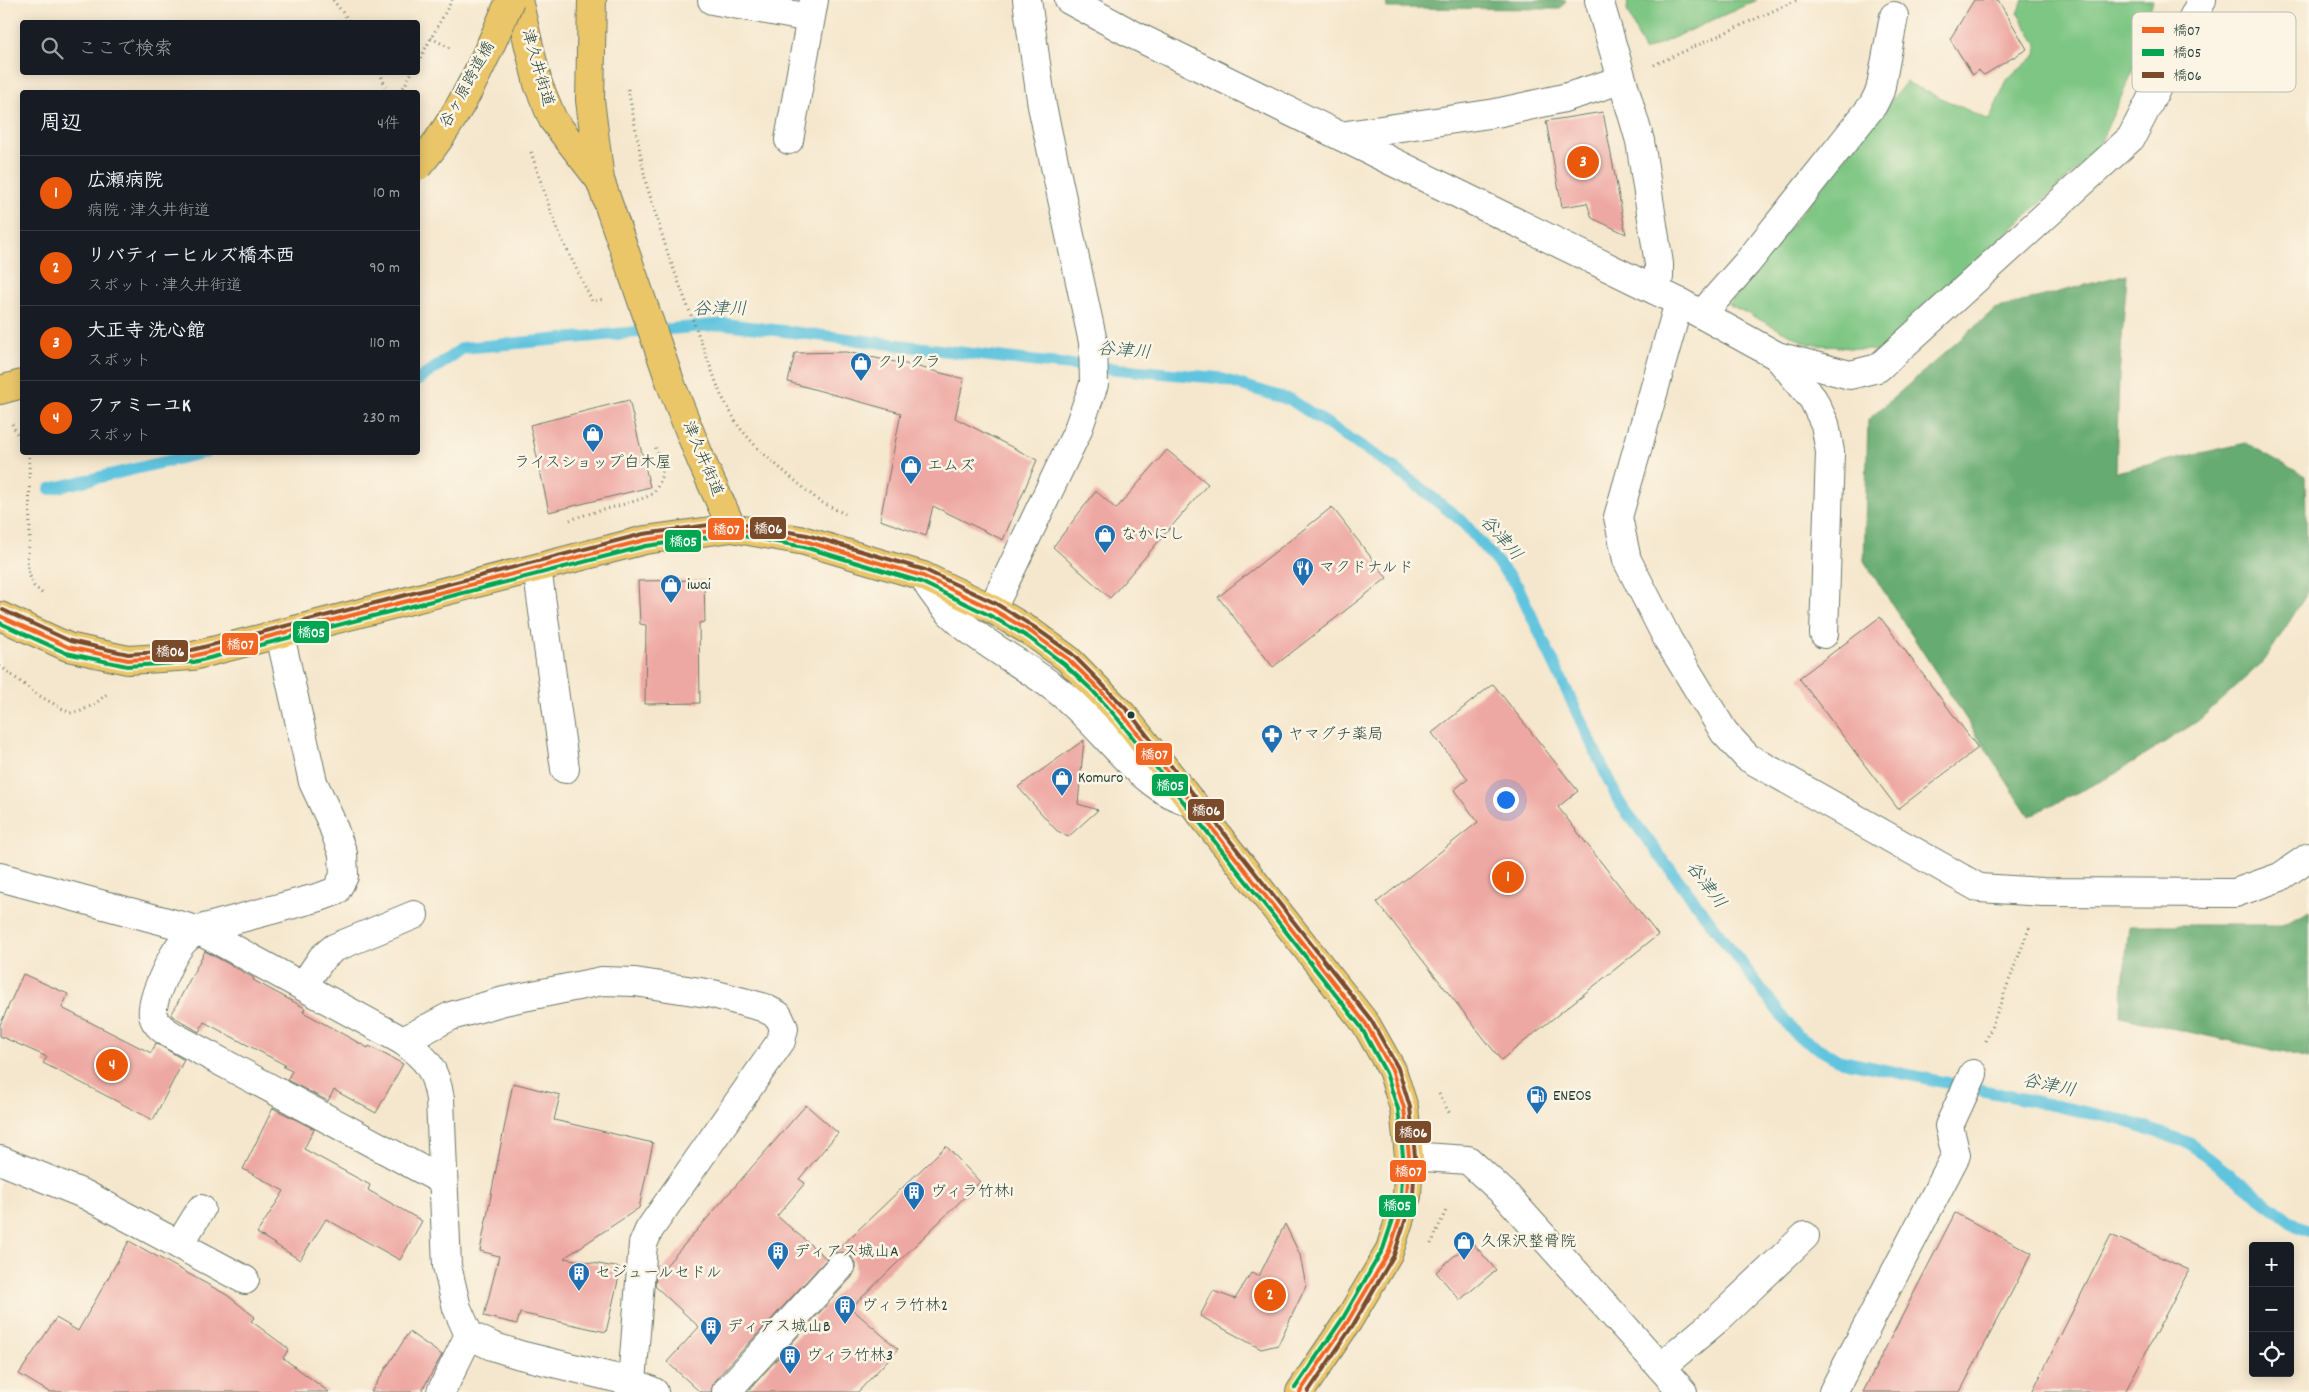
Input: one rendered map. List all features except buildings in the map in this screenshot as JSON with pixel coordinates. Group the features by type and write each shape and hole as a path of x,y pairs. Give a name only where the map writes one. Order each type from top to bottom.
{"main road":[{"name":"谷ヶ原跨道橋","path":"420,164 468,91 510,0"},
{"name":"津久井街道","path":"518,0 538,84 553,120 600,180"},
{"name":"津久井街道","path":"592,0 590,100 600,180 672,386 701,460 732,528"},
{"path":"0,390 20,385"},
{"path":"0,616 68,647 128,660 193,656 644,540 732,528 805,541 923,576 992,609 1030,632 1068,659 1123,715 1366,1024 1392,1070 1404,1108 1409,1156 1406,1196 1389,1252 1348,1321 1300,1392"}],"street":[{"path":"712,0 812,9 789,140"},
{"path":"992,609 1077,432 1094,384 1093,342 1042,106 1027,0"},
{"path":"1069,0 1132,34 1679,302 1777,356 1850,376 1878,368 2131,138 2155,92"},
{"path":"1599,0 1640,141 1652,209 1659,277 1679,302"},
{"path":"1894,16 1880,91 1873,105 1747,263 1679,302 1618,517 1627,560 1668,640 1724,732 1747,757 1979,888 2042,892 2234,893 2280,877 2309,857"},
{"path":"1340,136 1496,113 1564,98 1621,80"},
{"path":"1777,356 1813,399 1824,424 1830,452 1824,634"},
{"path":"537,568 565,769"},
{"path":"923,576 931,591 966,628 1057,690 1162,790 1193,803"},
{"path":"280,635 313,782 343,854 344,876 336,891 320,897 197,930 183,942 176,952 154,1002 153,1017 161,1028 443,1180"},
{"path":"0,877 197,930 403,1041 425,1059 437,1079 447,1266 457,1308 469,1335 492,1346 520,1355 643,1387 643,1244 649,1230 781,1041 784,1028 778,1015 762,1007 713,994 635,982 602,981 504,1001 451,1016 403,1041"},
{"path":"303,986 322,958 334,948 414,915"},
{"path":"1833,1392 1956,1155 1949,1126 1973,1074"},
{"path":"1409,1156 1468,1160 1506,1195 1667,1382 1720,1317 1805,1236"},
{"path":"0,1160 86,1195 245,1280"},
{"path":"179,1245 201,1209"},
{"path":"726,1392 840,1267"},
{"path":"441,1392 469,1335"}],"path":[{"path":"333,0 348,20"},
{"path":"420,58 452,0"},
{"path":"1621,80 1797,0"},
{"path":"431,38 450,48"},
{"path":"381,75 386,90"},
{"path":"402,90 410,75"},
{"path":"628,88 646,183 688,311 707,356 720,395 739,427 760,451"},
{"path":"528,143 556,227 592,301 606,299 608,306"},
{"path":"28,455 30,539 28,567 34,586 47,597"},
{"path":"642,499 653,494 659,482 662,469"},
{"path":"1973,1074 2042,892"}],"green space":[{"path":"1386,0 1566,0 1560,9 1387,8"},
{"path":"1628,0 1757,0 1644,51 1627,10"},
{"path":"2023,0 2153,0 2150,12 2132,12 2132,73 2096,152 1879,351 1809,344 1728,304 1906,82 1989,120 2007,80 2036,55 2037,44 2018,14"},
{"path":"2127,274 2119,376 2116,472 2246,443 2305,476 2308,592 2265,660 2198,721 2111,776 2029,816 1864,561 1868,420 1995,309"},
{"path":"2309,911 2309,1058 2120,1017 2129,925 2283,925"}],"waterway":[{"name":"谷津川","path":"420,379 463,348 725,324 1039,362 1218,378 1291,400 1396,469 1462,521 1518,587 1619,802 1797,1036 1838,1060 2123,1120 2189,1143 2297,1226 2309,1231"},
{"name":"谷津川","path":"50,489 193,455"}],"transit line":[{"name":"橋06","path":"3,610 70,641 128,654 192,650 643,534 731,522 807,535 925,570 995,603 1034,627 1072,654 1128,711 1371,1020 1398,1068 1410,1107 1415,1156 1413,1197 1394,1255 1353,1325 1308,1392"},
{"name":"橋07","path":"0,616 68,647 128,660 193,656 645,540 732,528 805,541 923,576 992,609 1031,632 1068,659 1123,715 1366,1024 1392,1070 1404,1108 1409,1156 1407,1196 1389,1252 1348,1321 1300,1392"},
{"name":"橋05","path":"0,623 66,653 127,666 194,662 646,546 732,534 804,547 921,582 989,615 1028,637 1064,664 1092,690 1118,719 1361,1027 1386,1073 1398,1109 1403,1156 1401,1195 1383,1249 1343,1318 1295,1388"}],"place":[{"name":"大正寺 洗心館","path":"1583,162"},
{"name":"クリクラ","path":"861,382"},
{"name":"ライスショップ白木屋","path":"593,453"},
{"name":"エムズ","path":"911,485"},
{"name":"なかにし","path":"1105,554"},
{"name":"マクドナルド","path":"1303,587"},
{"name":"iwai","path":"671,604"},
{"name":"ヤマグチ薬局","path":"1272,754"},
{"name":"Komuro","path":"1062,797"},
{"name":"広瀬病院","path":"1508,877"},
{"name":"ファミーユK","path":"112,1065"},
{"name":"ENEOS","path":"1537,1115"},
{"name":"ヴィラ竹林1","path":"914,1211"},
{"name":"久保沢整骨院","path":"1464,1261"},
{"name":"ディアス城山A","path":"778,1271"},
{"name":"セジュールセドル","path":"579,1292"},
{"name":"リバティーヒルズ橋本西","path":"1270,1295"},
{"name":"ヴィラ竹林2","path":"845,1325"},
{"name":"ディアス城山B","path":"711,1346"},
{"name":"ヴィラ竹林3","path":"790,1375"}]}
